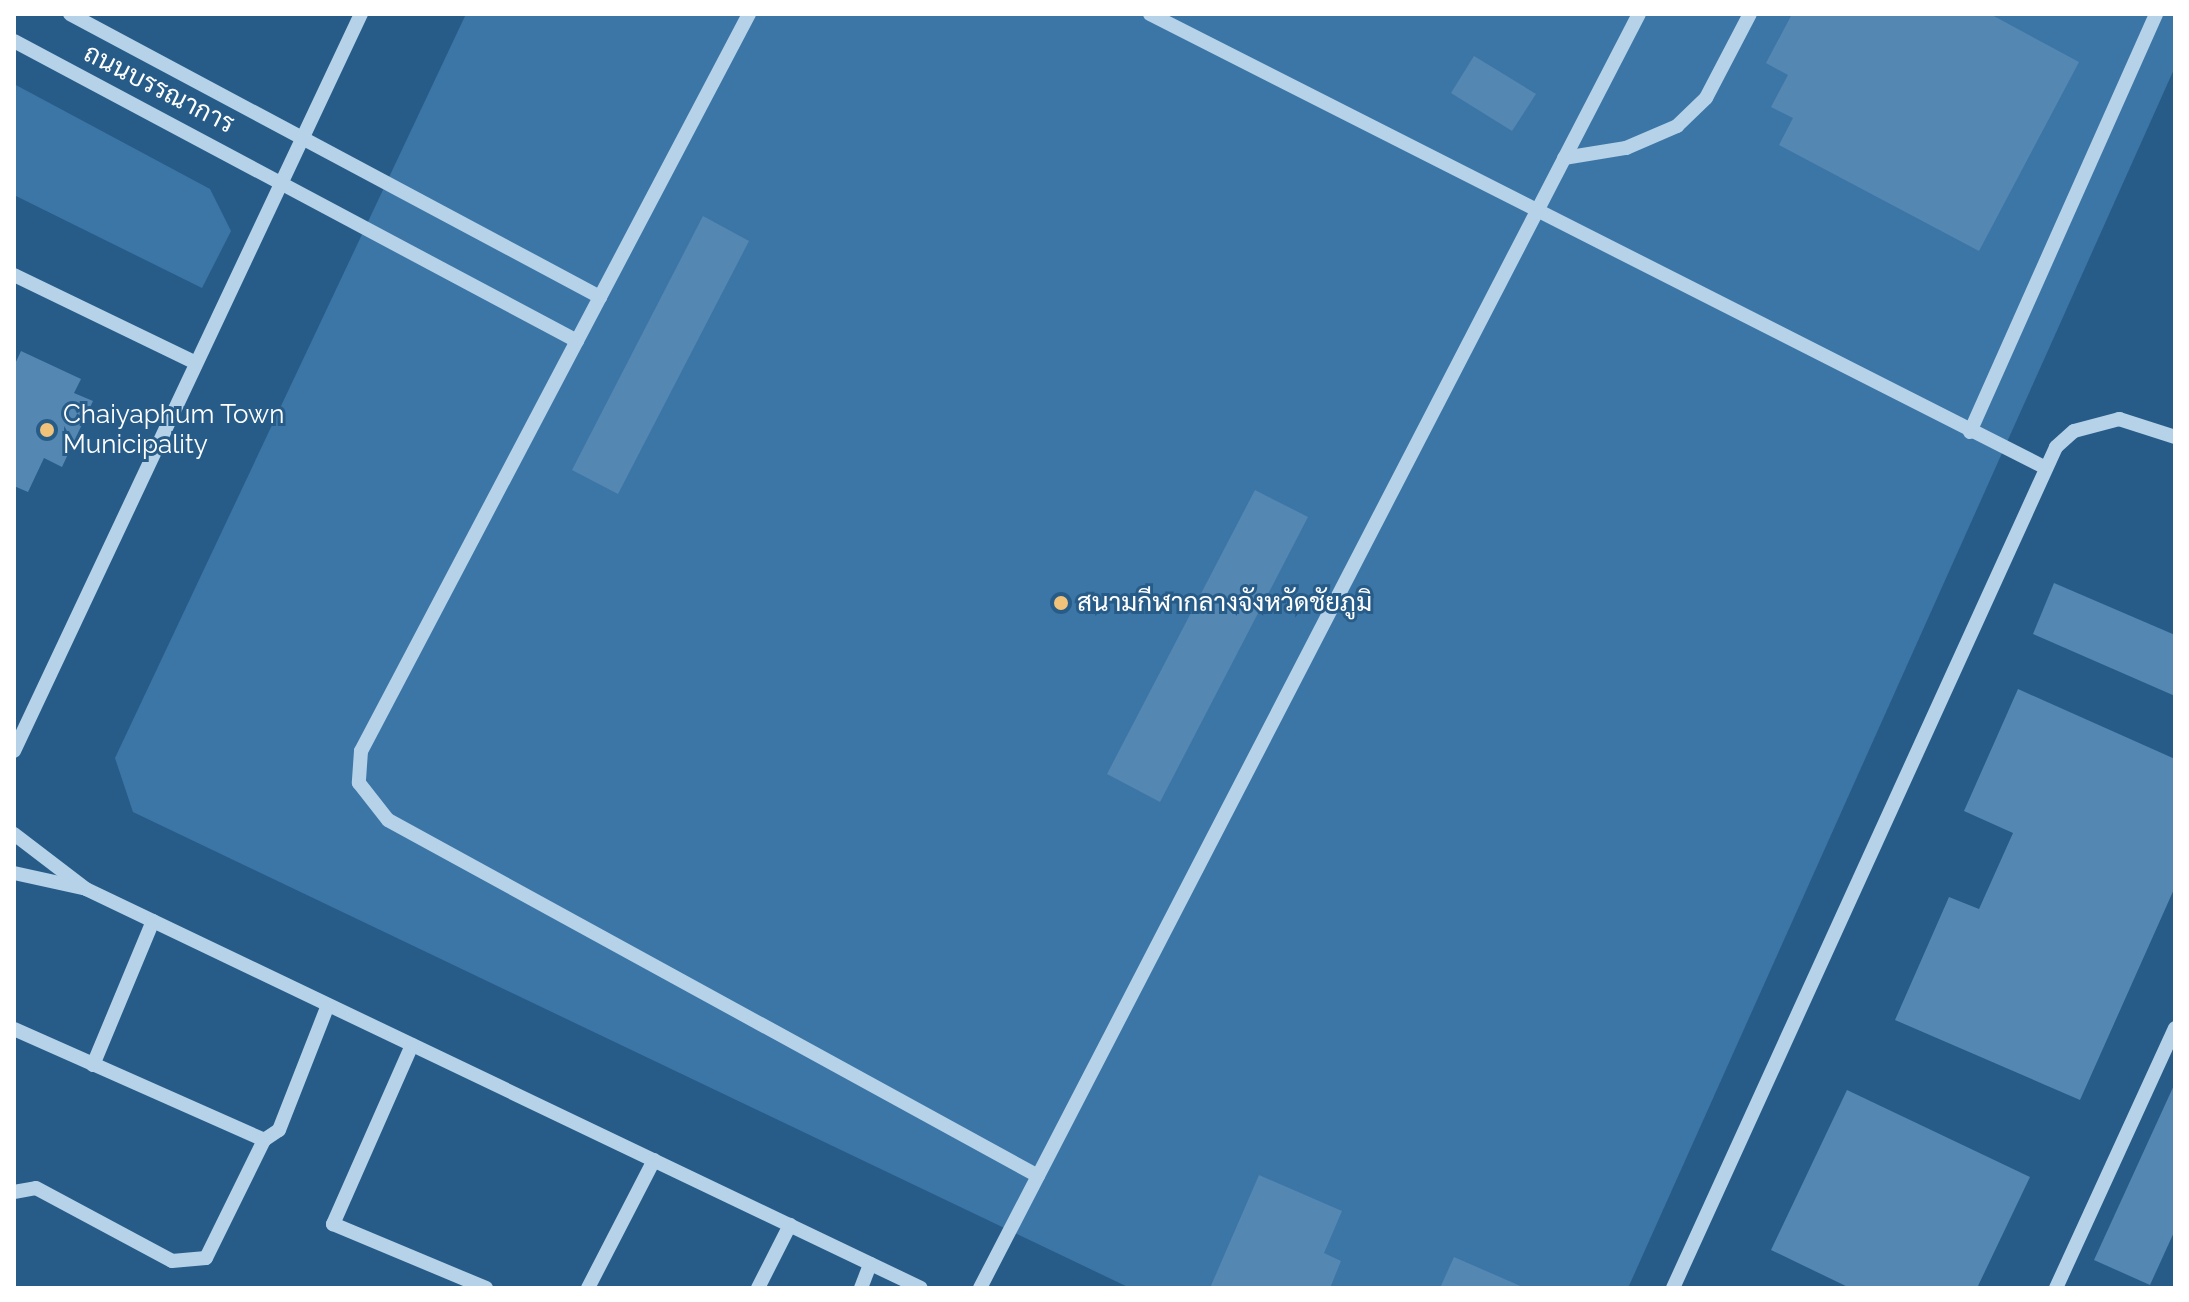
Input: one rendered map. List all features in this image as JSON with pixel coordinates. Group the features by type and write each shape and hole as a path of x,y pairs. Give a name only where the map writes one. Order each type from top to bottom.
{"street":[{"name":"ถนนบรรณาการ","path":"70,14 600,297"},
{"path":"14,751 361,14"},
{"path":"749,14 361,751 365,798 388,820 1038,1176"},
{"path":"1150,14 2044,467"},
{"path":"980,1288 1639,14"},
{"path":"1564,158 1626,148 1677,126 1706,98 1750,14"},
{"path":"1970,432 2156,14"},
{"name":"ถนนบรรณาการ","path":"14,41 282,179 577,341"},
{"path":"14,275 196,363"},
{"path":"1673,1288 2044,467 2056,447 2096,422 2119,419 2175,437"},
{"path":"14,834 86,889 921,1288"},
{"path":"14,873 86,889"},
{"path":"93,1065 153,921"},
{"path":"14,1192 36,1188 172,1261 206,1258 264,1140 279,1130 328,1005"},
{"path":"2056,1288 2175,1028"},
{"path":"14,1029 264,1140"},
{"path":"412,1045 333,1224 486,1288"},
{"path":"588,1288 654,1160"},
{"path":"758,1288 790,1225"},
{"path":"861,1288 870,1264"}],"shaded area":[{"name":"สนามกีฬากลางจังหวัดชัยภูมิ","path":"466,14 2175,14 2175,67 1628,1288 1130,1288 133,812 115,758"},
{"path":"14,84 210,189 231,231 202,288 14,195"}],"building":[{"path":"1792,14 1990,14 2079,62 1979,251 1779,145 1793,118 1771,107 1788,75 1766,63"},
{"path":"1474,56 1536,94 1512,131 1451,93"},
{"path":"703,216 749,241 618,494 572,470"},
{"name":"Chaiyaphum Town Municipality","path":"21,351 81,379 74,393 93,401 62,467 44,458 28,492 14,486 14,366"},
{"path":"1255,490 1308,517 1160,802 1107,774"},
{"path":"2054,583 2175,635 2175,696 2033,634"},
{"path":"2018,689 2175,759 2175,887 2080,1100 1895,1020 1949,897 1979,909 2013,833 1964,811"},
{"path":"2175,1083 2175,1230 2150,1285 2094,1260"},
{"path":"1847,1090 2030,1177 1977,1288 1850,1288 1771,1250"},
{"path":"1259,1175 1342,1211 1324,1253 1341,1261 1330,1288 1210,1288"},
{"path":"1454,1257 1525,1288 1440,1288"}],"place":[{"name":"Chaiyaphum Town Municipality","path":"47,430"},
{"name":"สนามกีฬากลางจังหวัดชัยภูมิ","path":"1061,603"}]}
